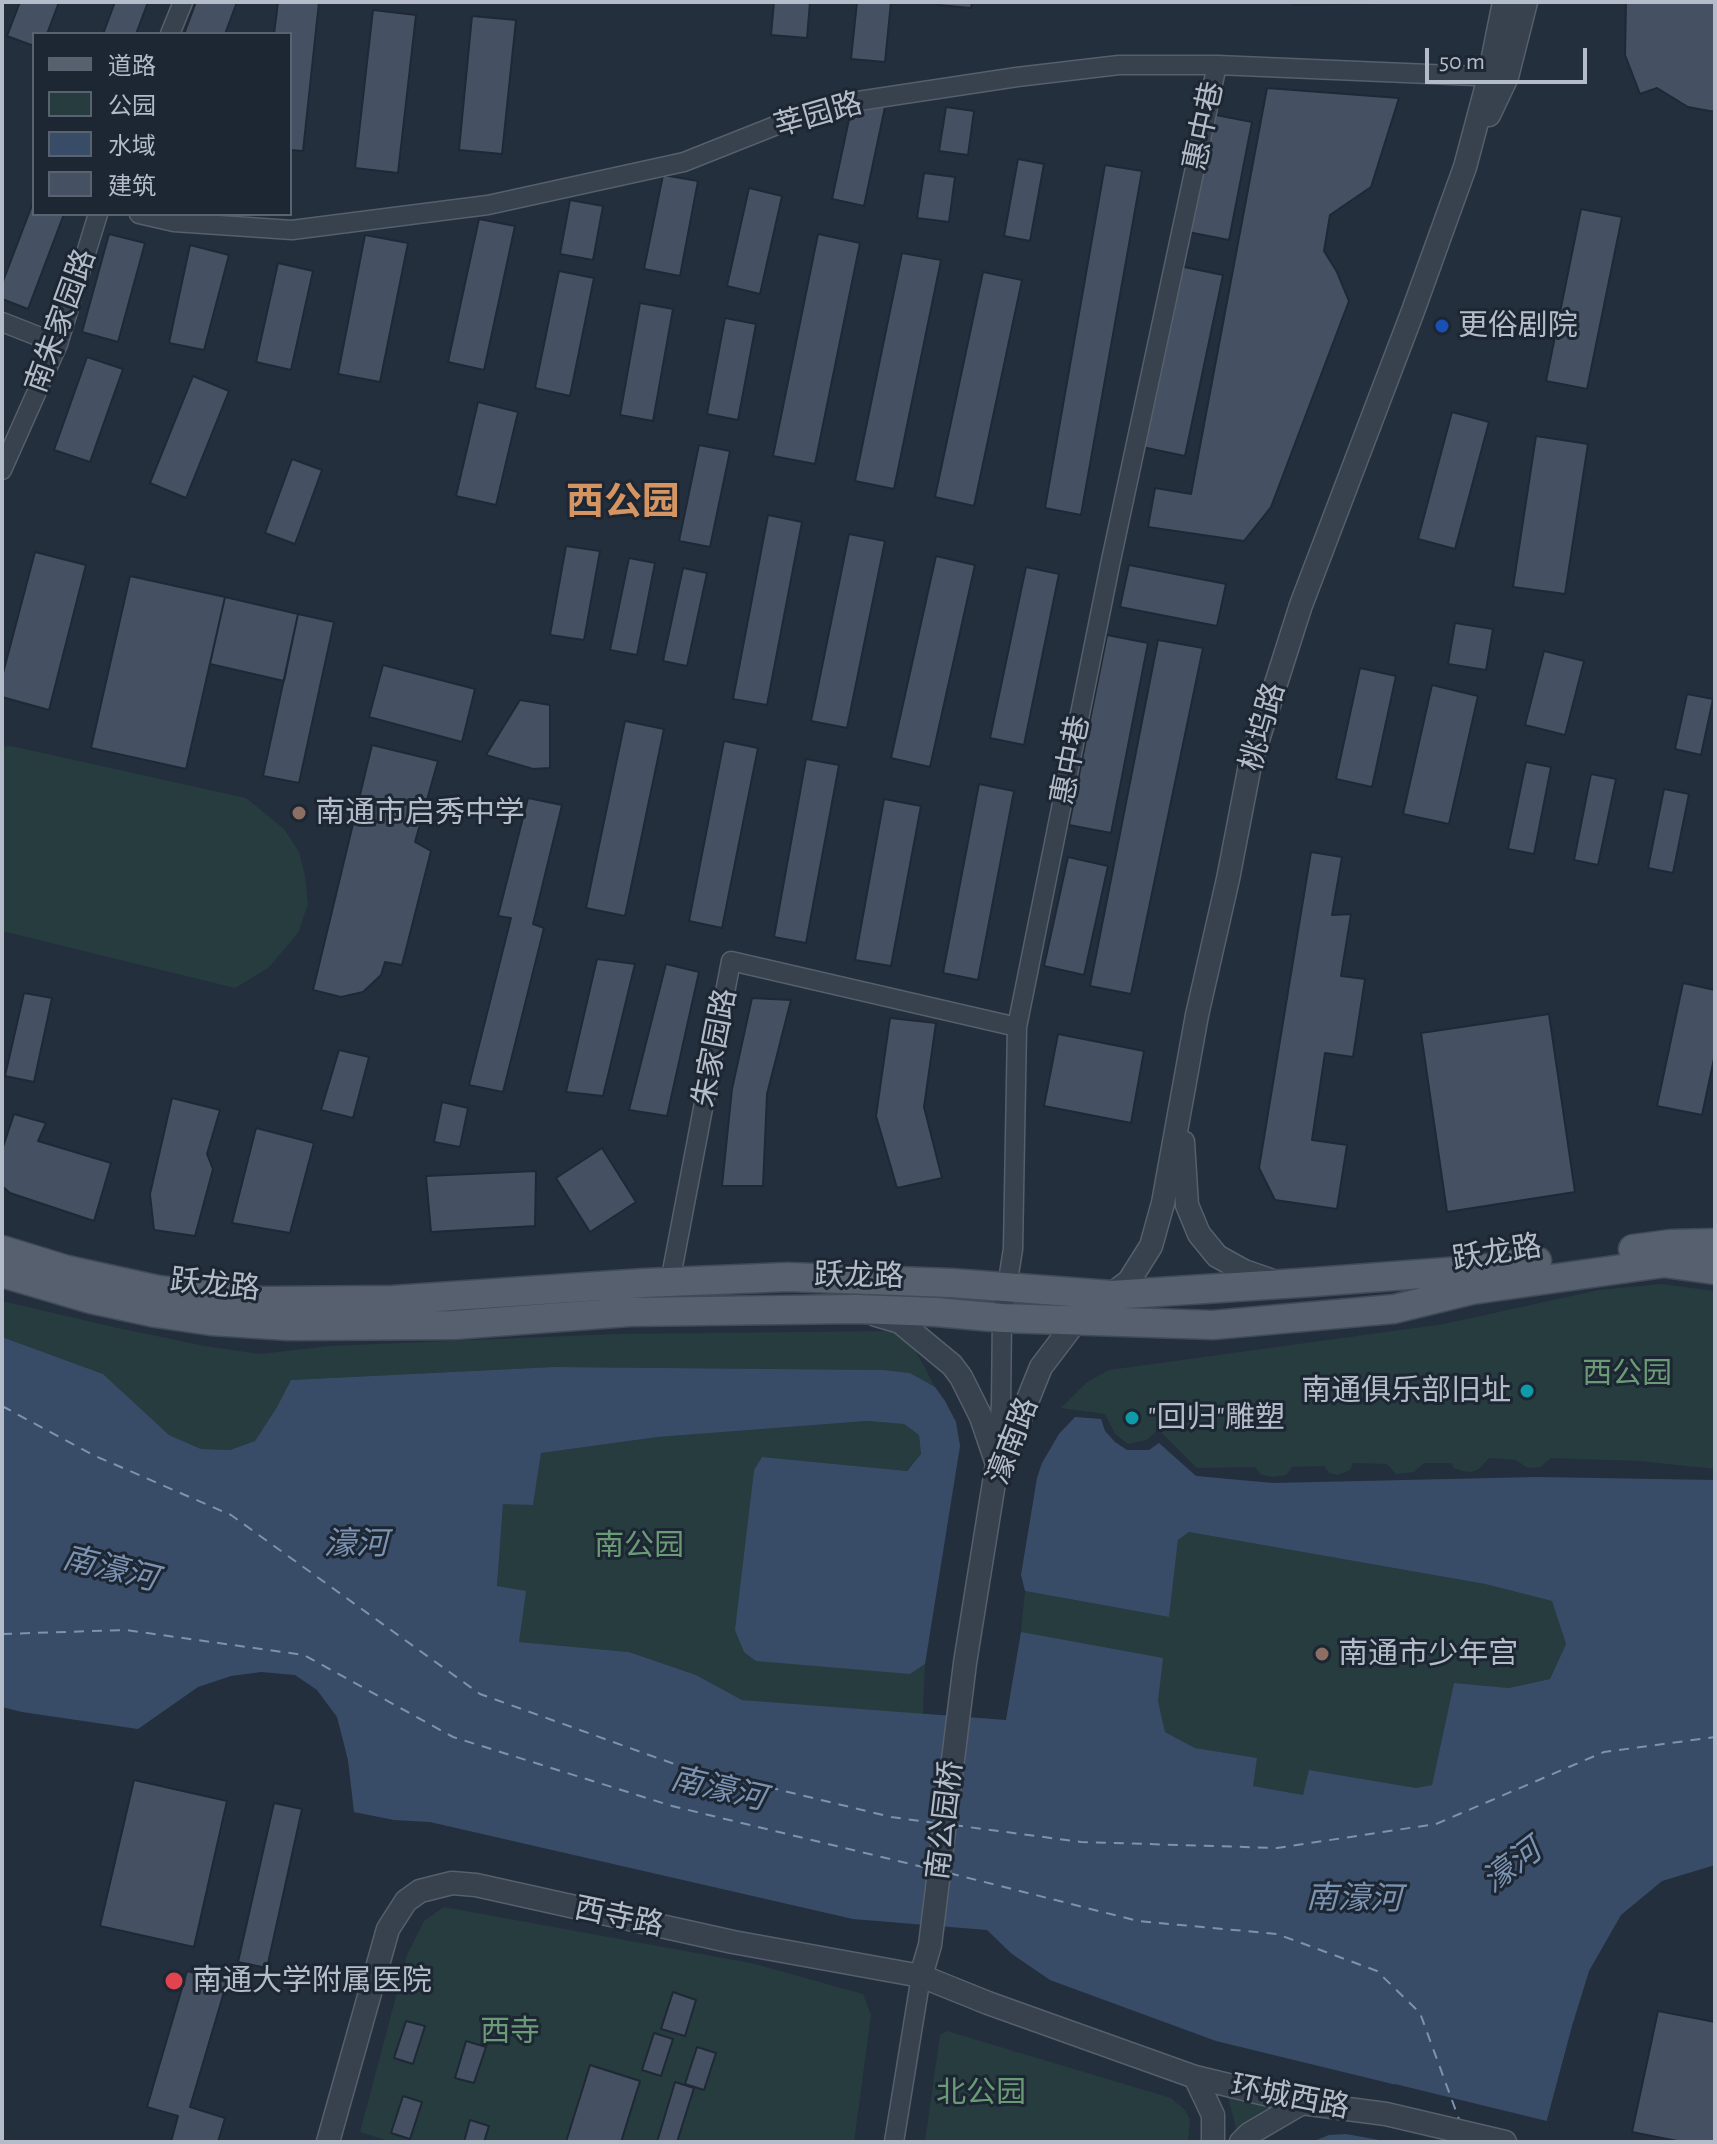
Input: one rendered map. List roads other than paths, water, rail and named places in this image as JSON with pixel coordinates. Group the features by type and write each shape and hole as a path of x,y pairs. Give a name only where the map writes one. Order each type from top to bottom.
{"main road":[{"name":"跃龙路","path":"2,1250 67,1270 146,1288 261,1301 393,1300 788,1277 1009,1286 1111,1295 1474,1270 1671,1244 1715,1243"},
{"name":"跃龙路","path":"2,1273 91,1299 156,1313 211,1321 289,1326 454,1325 629,1312 856,1309 1002,1318 1213,1325 1394,1309 1472,1290 1664,1263 1715,1270"}],"street":[{"path":"171,32 183,2"},
{"name":"桃坞路","path":"1498,77 1504,2"},
{"name":"桃坞路","path":"1111,1295 1129,1281 1151,1246 1163,1203 1197,1015 1250,765 1301,605 1526,2"},
{"name":"莘园路","path":"148,216 174,222 292,230 488,205 684,162 825,106 1119,65 1217,65 1498,77"},
{"name":"惠中巷","path":"997,1464 1002,1318 1013,1249 1017,1027 1110,565 1217,65"},
{"name":"南朱家园路","path":"2,470 58,344 97,216"},
{"path":"2,322 58,344"},
{"name":"朱家园路","path":"670,1282 731,961 1017,1027"},
{"path":"1184,1090 1183,1157 1187,1205 1199,1234 1217,1256 1244,1271 1269,1281 1314,1282"},
{"name":"濠南路","path":"965,1663 997,1464 1018,1424 1041,1367 1076,1321 1111,1295"},
{"path":"856,1309 900,1322 952,1365 981,1417 997,1464"},
{"name":"南公园桥","path":"921,1976 930,1945 965,1663"},
{"name":"西寺路","path":"328,2142 388,1929 406,1901 420,1891 452,1883 476,1885 733,1942 921,1976"},
{"path":"894,2142 921,1976 1195,2077 1213,2115 1213,2142"},
{"name":"环城西路","path":"1195,2077 1302,2103 1386,2114 1505,2142"},
{"path":"1241,2142 1249,2134 1302,2103"}],"water":[{"path":"2,1337 103,1374 169,1435 201,1449 230,1450 255,1441 291,1380 553,1367 884,1370 910,1373 935,1387 945,1401 956,1422 960,1446 925,1664 910,1674 756,1661 744,1652 735,1630 754,1470 762,1457 907,1471 921,1454 919,1435 904,1424 867,1421 658,1437 541,1453 533,1505 503,1504 497,1586 526,1591 519,1642 629,1652 696,1675 742,1700 1006,1720 1021,1632 1163,1658 1158,1701 1165,1732 1195,1748 1257,1758 1253,1786 1303,1795 1309,1770 1416,1788 1432,1785 1454,1683 1509,1688 1550,1679 1566,1644 1552,1601 1485,1584 1189,1532 1178,1540 1169,1617 1025,1591 1021,1575 1037,1478 1059,1434 1075,1417 1101,1419 1105,1431 1127,1450 1149,1450 1159,1443 1196,1476 1273,1483 1537,1477 1715,1480 1715,1865 1662,1881 1621,1915 1589,1971 1541,2142 1405,2087 1216,2041 1050,1980 1012,1954 987,1930 853,1919 430,1822 394,1820 354,1812 348,1760 337,1717 317,1690 295,1675 261,1672 231,1676 198,1687 138,1729 2,1707"},
{"path":"1346,2134 1383,2142 1312,2142 1329,2135"}],"place":[{"name":"更俗剧院","path":"1442,326"},
{"name":"南通市启秀中学","path":"299,813"},
{"name":"南通俱乐部旧址","path":"1527,1391"},
{"name":"\"回归\"雕塑","path":"1132,1418"},
{"name":"南通市少年宫","path":"1322,1654"},
{"name":"南通大学附属医院","path":"174,1981"}],"district":[{"name":"西公园","path":"623,503"}],"water label":[{"name":"濠河","path":"356,1544"},
{"name":"南濠河","path":"110,1569"},
{"name":"南濠河","path":"718,1789"},
{"name":"濠河","path":"1512,1866"},
{"name":"南濠河","path":"1354,1899"}],"park label":[{"name":"南公园","path":"639,1546"},
{"name":"西寺","path":"510,2032"},
{"name":"北公园","path":"981,2093"}]}
